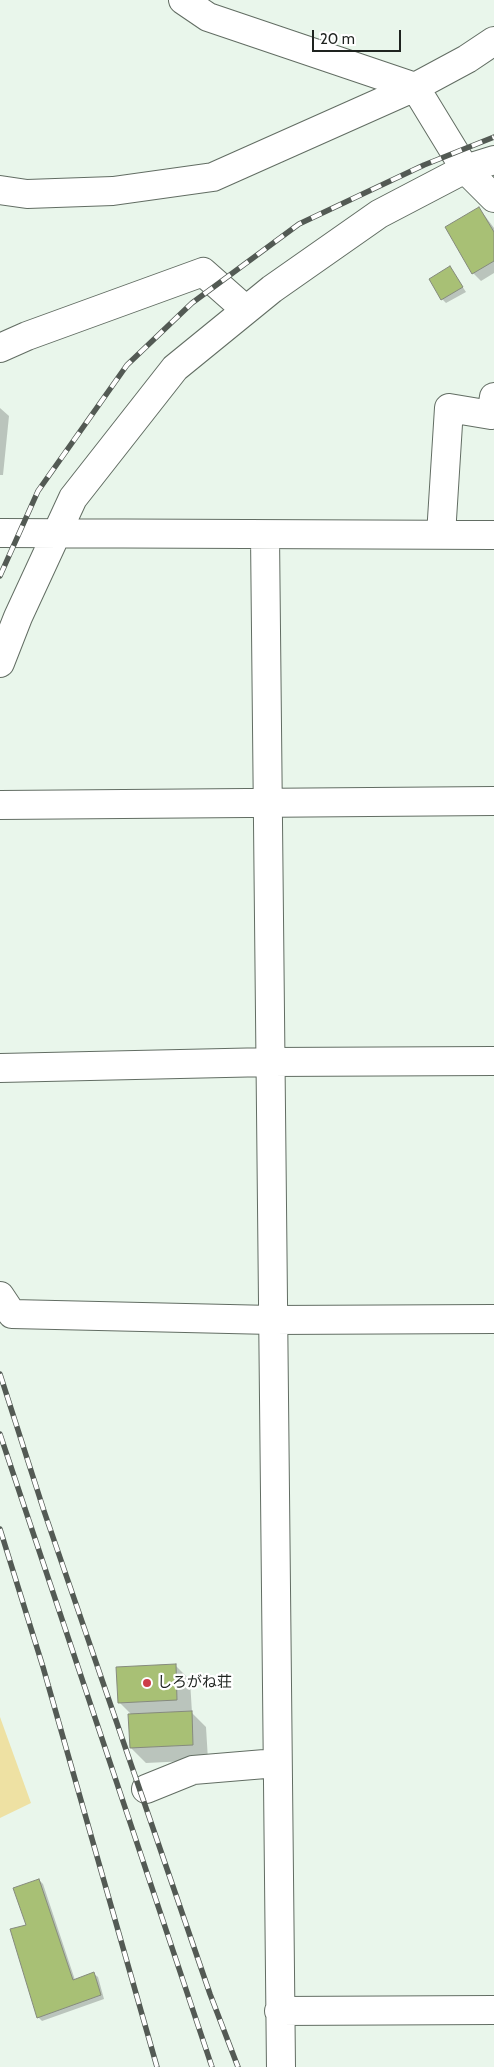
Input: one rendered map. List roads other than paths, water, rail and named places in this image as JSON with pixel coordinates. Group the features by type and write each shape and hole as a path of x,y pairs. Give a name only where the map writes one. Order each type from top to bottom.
{"street":[{"path":"183,0 208,17 415,87 465,169 494,198"},
{"path":"0,190 27,194 114,191 213,176 415,87 467,59 494,41"},
{"path":"0,663 18,617 73,498 176,368 272,289 378,214 465,169 494,160"},
{"path":"0,348 27,336 203,272 246,310"},
{"path":"441,535 449,408 491,415 494,397"},
{"path":"0,534 494,535"},
{"path":"265,535 281,2067"},
{"path":"0,805 494,801"},
{"path":"0,1068 270,1062 494,1061"},
{"path":"0,1296 12,1314 272,1320 494,1319"},
{"path":"146,1789 193,1770 277,1763"},
{"path":"279,2011 494,2010"}],"railway":[{"path":"0,576 38,491 127,365 192,303 299,224 424,165 494,137"},
{"path":"0,1374 44,1511 210,1994 238,2067"},
{"path":"0,1434 212,2067"},
{"path":"0,1529 43,1667 157,2067"}],"place":[{"name":"しろがね荘","path":"147,1683"}]}
